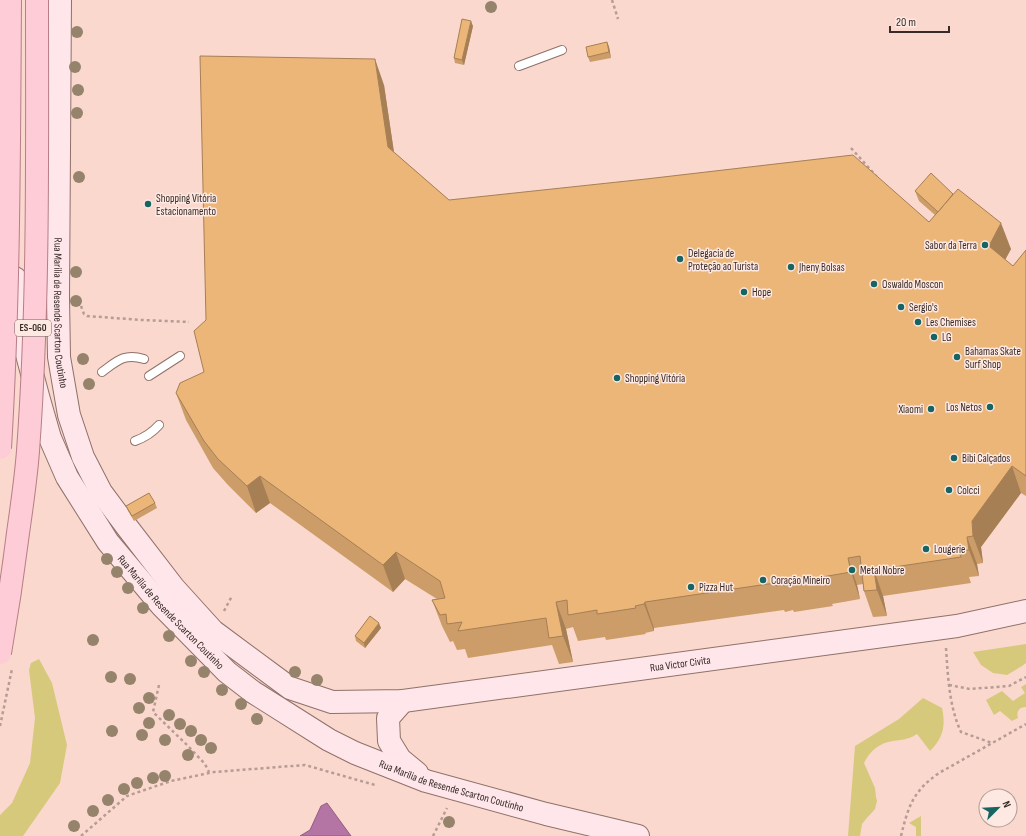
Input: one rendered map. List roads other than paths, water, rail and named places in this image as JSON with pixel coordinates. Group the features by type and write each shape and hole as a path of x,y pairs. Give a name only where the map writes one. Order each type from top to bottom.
{"main road":[{"name":"ES-060","path":"0,448 8,229 10,0"},
{"name":"ES-060","path":"0,653 8,606 28,452 36,230 37,0"}],"street":[{"name":"Rua Marília de Resende Scarton Coutinho","path":"60,0 59,356 69,415 83,457 102,492 127,527 174,588 212,631 290,688 332,702 403,701"},
{"name":"Rua Marília de Resende Scarton Coutinho","path":"0,127 9,208 18,320 50,438 67,477 104,536 160,605 204,650 232,676 253,692 329,740 355,753 426,781 546,814 638,836"},
{"name":"Rua Victor Civita","path":"403,701 951,627 1026,611"},
{"name":"Rua Victor Civita","path":"951,627 1026,627"},
{"path":"403,701 388,718 389,741 400,759 426,781"}],"lane":[{"path":"519,66 562,50"},
{"path":"102,372 126,357 135,356 144,359"},
{"path":"150,376 180,356"},
{"path":"135,441 146,437 159,425"}],"place":[{"name":"Shopping Vitória Estacionamento","path":"148,204"},
{"name":"Sabor da Terra","path":"985,245"},
{"name":"Delegacia de Proteção ao Turista","path":"680,259"},
{"name":"Jheny Bolsas","path":"791,267"},
{"name":"Oswaldo Moscon","path":"874,284"},
{"name":"Hope","path":"744,292"},
{"name":"Sergio's","path":"901,307"},
{"name":"Les Chemises","path":"918,322"},
{"name":"LG","path":"934,337"},
{"name":"Bahamas Skate Surf Shop","path":"957,357"},
{"name":"Shopping Vitória","path":"617,378"},
{"name":"Los Netos","path":"990,407"},
{"name":"Xiaomi","path":"931,409"},
{"name":"Bibi Calçados","path":"954,458"},
{"name":"Colcci","path":"949,490"},
{"name":"Lougerie","path":"926,549"},
{"name":"Metal Nobre","path":"852,570"},
{"name":"Coração Mineiro","path":"763,580"},
{"name":"Pizza Hut","path":"691,587"}]}
